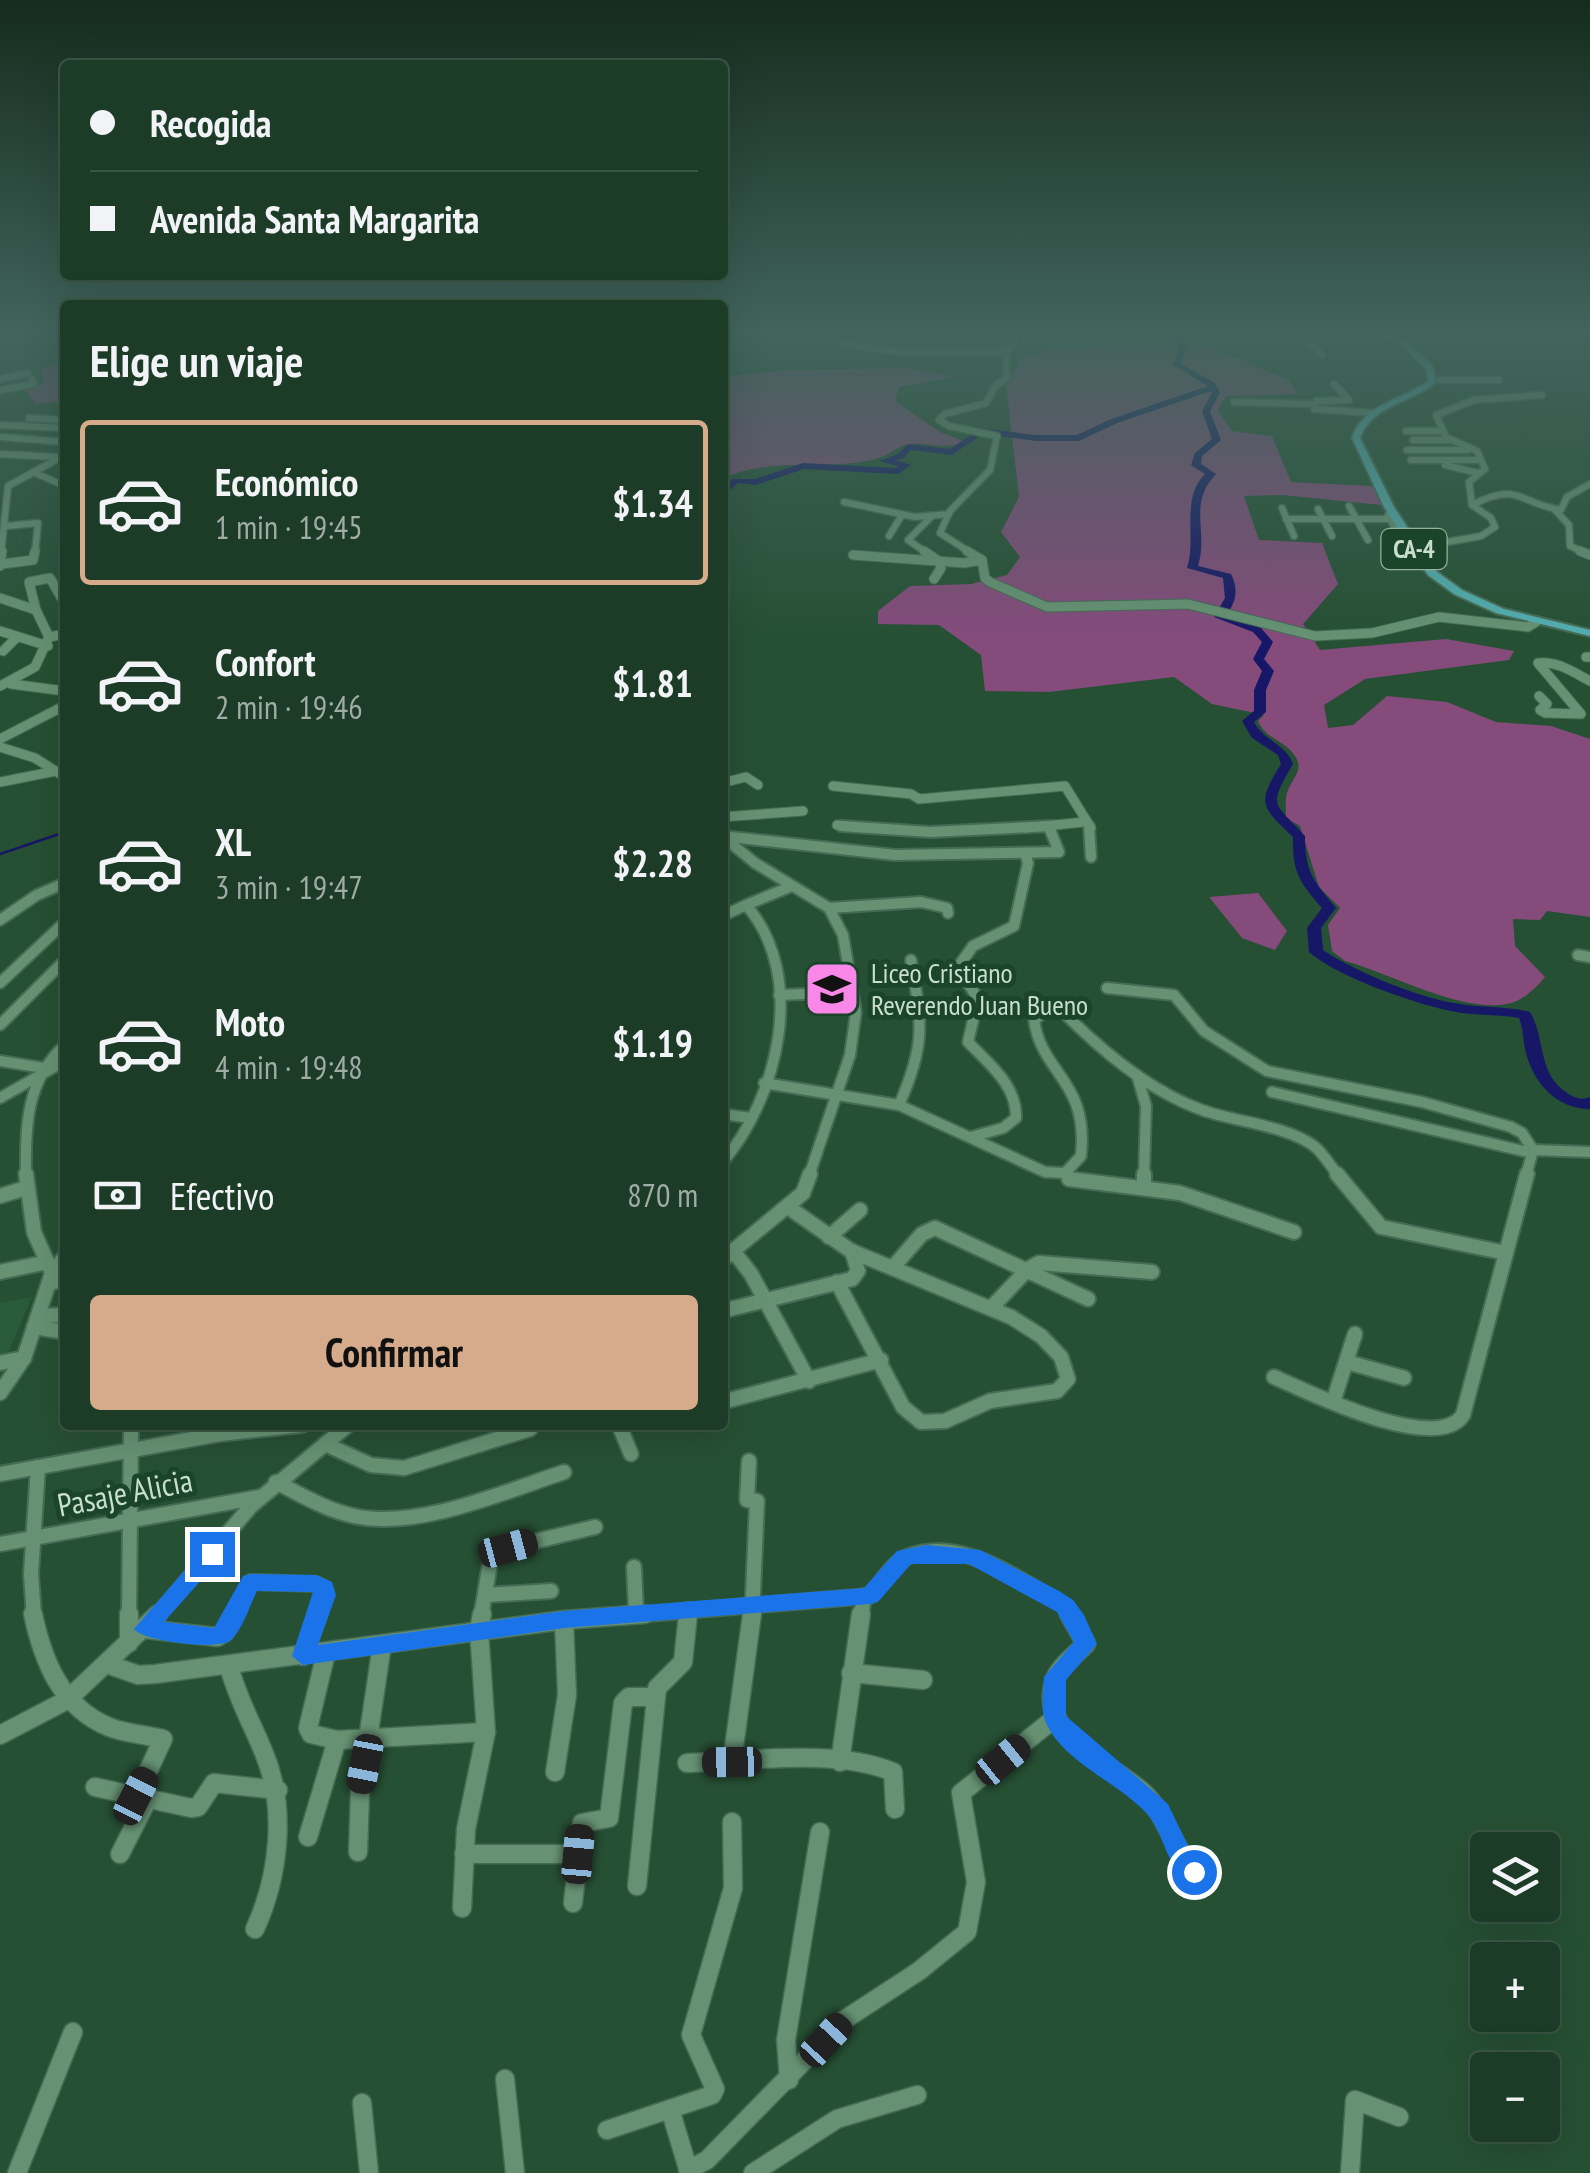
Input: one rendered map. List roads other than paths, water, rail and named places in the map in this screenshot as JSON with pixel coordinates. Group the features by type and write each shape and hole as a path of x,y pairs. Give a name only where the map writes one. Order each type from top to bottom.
{"main road":[{"name":"CA-4","path":"1357,436 1389,513 1436,571 1466,592 1552,624"},
{"name":"CA-4","path":"1364,436 1364,444 1429,570 1458,592 1500,612 1586,631"}],"street":[{"path":"997,436 990,470 949,514 942,537 982,560 990,582 1047,607 1166,602 1218,610 1318,636 1372,632 1439,617 1528,627 1536,622"},
{"path":"1414,544 1491,531 1495,526 1492,518 1472,505 1469,482 1485,469 1482,460 1476,450 1449,436"},
{"path":"0,438 60,442"},
{"path":"1413,440 1453,440"},
{"path":"1407,450 1476,450"},
{"path":"0,454 60,456"},
{"path":"6,526 38,523 32,560 1,565 8,486 60,458"},
{"path":"1411,460 1482,460"},
{"path":"1445,465 1478,473"},
{"path":"33,472 60,484"},
{"path":"1555,510 1565,509 1568,497 1590,484"},
{"path":"1469,487 1522,493 1555,510 1569,525 1570,546 1590,556"},
{"path":"1472,505 1495,492"},
{"path":"844,502 902,515 949,514"},
{"path":"1349,506 1368,540"},
{"path":"1282,508 1294,536"},
{"path":"1318,510 1332,536"},
{"path":"1286,519 1357,520 1389,513"},
{"path":"888,536 902,515"},
{"path":"932,516 908,540 939,561 941,568 934,579"},
{"path":"853,555 982,560"},
{"path":"6,683 35,667 48,642 29,580 50,578 60,595"},
{"path":"0,598 36,610"},
{"path":"0,631 16,638 48,642 60,636"},
{"path":"3,652 16,638"},
{"path":"1539,696 1546,704 1540,710 1546,713 1581,714 1544,673 1538,664 1541,662 1556,663 1590,682"},
{"path":"6,683 56,690"},
{"path":"0,739 60,708"},
{"path":"0,747 35,758 60,774"},
{"path":"0,782 60,774"},
{"path":"728,782 746,778 758,785"},
{"path":"833,786 911,794 919,799 1065,786 1085,816 1084,822"},
{"path":"728,817 803,812"},
{"path":"837,825 922,834 1049,828 1084,822"},
{"path":"1084,822 1091,828 1091,856"},
{"path":"728,837 895,855 1059,852 1049,828"},
{"path":"728,840 830,908 921,902 947,908 948,913"},
{"path":"971,1137 1003,1128 1016,1118 1018,1109 1003,1080 968,1042 978,1000 958,967 960,959 980,941 1014,926 1028,863 1025,853"},
{"path":"0,920 37,894 60,885"},
{"path":"728,913 792,886"},
{"path":"728,1154 751,1118 764,1083 781,1009 768,937 756,914 746,905"},
{"path":"809,1381 751,1274 728,1256 803,1193 850,1055 856,1012 843,935 830,908"},
{"path":"0,984 60,927"},
{"path":"899,1105 914,1071 922,1026 911,960"},
{"path":"0,1025 60,965"},
{"path":"1107,988 1174,994 1204,1030 1268,1071 1422,1102 1511,1126 1522,1133 1533,1152 1464,1415 1457,1425 1424,1430 1333,1402 1274,1377"},
{"path":"778,995 853,992"},
{"path":"764,1083 899,1105 1045,1172 1065,1172 1082,1156 1082,1110 1035,1033 1034,1020 1046,1011 1063,1012 1100,1049 1137,1075 1201,1110 1257,1124 1314,1146 1381,1227 1506,1253"},
{"path":"0,1393 24,1358 52,1275 26,1188 23,1138 40,1073 60,1051"},
{"path":"0,1060 40,1073"},
{"path":"0,1098 60,1063"},
{"path":"1137,1075 1146,1106 1144,1188"},
{"path":"1272,1092 1533,1152 1590,1152"},
{"path":"728,1115 751,1118"},
{"path":"1068,1179 1180,1194 1294,1232"},
{"path":"0,1196 26,1188"},
{"path":"788,1207 852,1251 992,1307 1037,1335 1059,1354 1068,1371 1064,1386 1043,1394 979,1404 945,1421 921,1422 903,1407 837,1282"},
{"path":"830,1236 860,1210"},
{"path":"894,1266 922,1234 935,1228 1088,1299"},
{"path":"728,1310 852,1278 858,1271 852,1251"},
{"path":"992,1307 1039,1262 1152,1272"},
{"path":"0,1272 52,1275"},
{"path":"36,1322 60,1315"},
{"path":"36,1322 60,1330"},
{"path":"1333,1402 1355,1334"},
{"path":"0,1363 24,1358"},
{"path":"728,1401 881,1360"},
{"path":"1347,1362 1404,1378"},
{"path":"129,1643 130,1430"},
{"path":"0,1474 220,1430"},
{"path":"0,1735 67,1700 145,1629 260,1497 342,1430"},
{"path":"325,1444 371,1464 404,1468 527,1430"},
{"path":"621,1430 630,1454"},
{"path":"732,1762 745,1703 752,1604 757,1501 747,1500 748,1461"},
{"path":"38,1467 32,1539 32,1620 67,1700 114,1729 162,1738 120,1854"},
{"path":"276,1482 322,1505 371,1519 406,1516 564,1472"},
{"name":"Pasaje Alicia","path":"0,1544 260,1497"},
{"path":"462,1908 464,1854 486,1732 479,1630 489,1561 494,1553 595,1527"},
{"path":"107,1664 138,1675 636,1612 870,1596 904,1557 953,1553 972,1556 1051,1597 1065,1606 1076,1621 1086,1644 1055,1677 1055,1718 1065,1733 1102,1765 1125,1778 1160,1811 1179,1854 1194,1872"},
{"path":"634,1566 636,1612"},
{"path":"145,1629 218,1637 225,1632 251,1582 316,1584 324,1588 325,1595 303,1656"},
{"path":"486,1595 551,1590"},
{"path":"840,1762 864,1596"},
{"path":"637,1886 656,1697 659,1682 683,1662 688,1610"},
{"path":"556,1772 567,1695 564,1620"},
{"path":"358,1852 360,1792 382,1646"},
{"path":"326,1653 308,1732 337,1740 486,1732"},
{"path":"229,1666 237,1700 264,1752 278,1790 270,1896 255,1929"},
{"path":"851,1673 923,1680"},
{"path":"573,1903 582,1823 609,1818 623,1703 630,1697 656,1697"},
{"path":"670,2110 688,2171 707,2160 844,2020 967,1932 976,1882 960,1794 1055,1718"},
{"path":"308,1837 337,1740"},
{"path":"687,1763 840,1762 889,1768 894,1772 895,1809"},
{"path":"96,1788 193,1808 216,1782 278,1790"},
{"path":"606,2130 712,2095 715,2089 691,2035 733,1888 732,1822"},
{"path":"789,2080 786,2040 820,1832"},
{"path":"464,1854 578,1854"},
{"path":"17,2173 74,2032"},
{"path":"505,2079 515,2173"},
{"path":"753,2173 837,2119 917,2095"},
{"path":"1350,2173 1354,2100 1399,2117"},
{"path":"362,2103 369,2173"}],"waterway":[{"path":"728,486 735,481 756,482 803,466 898,471 906,465 884,461 901,456 908,447 952,452 974,436"},
{"path":"1023,436 1082,436"},
{"path":"1216,436 1217,440 1198,455 1196,465 1211,474 1197,493 1197,543 1192,568 1227,576 1230,598 1219,617 1257,630 1268,642 1258,659 1268,671 1260,690 1260,712 1248,721 1256,736 1283,753 1287,764 1273,786 1271,803 1277,815 1299,836 1301,870 1329,908 1314,928 1316,952 1362,976 1441,1004 1525,1015 1535,1057 1550,1086 1566,1099 1587,1105 1590,1102"},
{"path":"0,854 60,834"}],"place":[{"name":"Liceo Cristiano Reverendo Juan Bueno","path":"832,989"}]}
